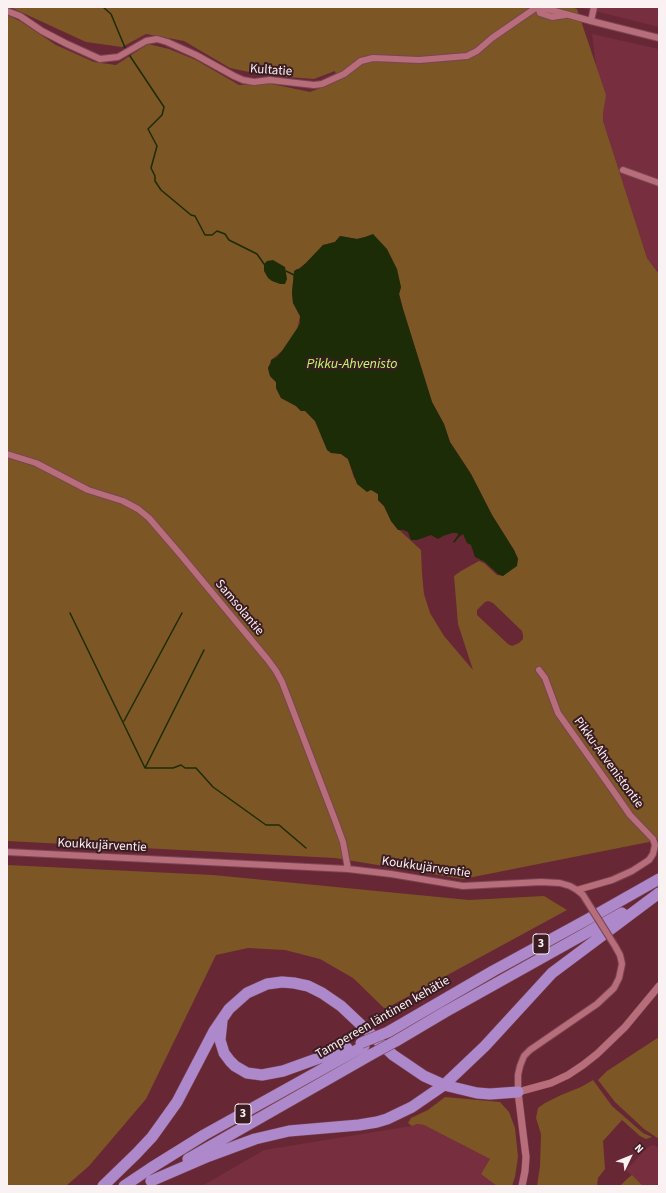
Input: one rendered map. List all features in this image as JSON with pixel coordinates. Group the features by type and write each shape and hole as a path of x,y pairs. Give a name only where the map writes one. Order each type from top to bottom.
{"highway":[{"name":"Tampereen läntinen kehätie","path":"124,1186 204,1135 362,1044 388,1032 492,971 659,879"},
{"name":"Tampereen läntinen kehätie","path":"148,1184 211,1145 659,893"},
{"path":"148,1184 222,1151 255,1139 290,1131 359,1125 387,1119 412,1107 444,1085 485,1046 552,973 659,893"},
{"path":"103,1186 152,1137 177,1102 214,1030 223,1016 241,997 260,986 287,982 308,986 326,995 341,1006 393,1055 408,1066 444,1085 477,1093 490,1094 518,1092"},
{"path":"223,1016 220,1040 224,1053 240,1070 247,1073 262,1075 284,1071 362,1044"}],"street":[{"name":"Kultatie","path":"7,11 20,16 42,31 67,44 100,59 118,57 146,40 157,39 196,55 244,80 254,82 270,80 286,83 322,84 344,74 361,61 373,58 419,60 467,56 477,51 492,38 538,7 540,13 552,17 566,15 591,21"},
{"path":"594,7 591,21 659,38"},
{"path":"623,170 659,183"},
{"name":"Samsolantie","path":"7,454 36,463 88,490 123,501 138,509 149,518 180,554 268,660 282,682 335,820 343,842 348,869"},
{"name":"Pikku-Ahvenistontie","path":"539,670 545,678 558,713 622,804 646,830 656,845 649,860 632,871 612,880 577,890"},
{"name":"Koukkujärventie","path":"7,852 348,869 391,874 463,886 541,882 560,883 570,886 583,895 620,955 622,964 619,978 614,988 597,1004 530,1050 524,1056 518,1075 518,1092"},
{"path":"522,1186 526,1171 526,1157 518,1092 551,1083 568,1075 583,1065 597,1054 625,1027 659,986"}],"shaded area":[{"path":"10,7 571,7 577,9 606,95 603,121 647,258 659,274 659,839 463,879 335,858 7,841 7,15 20,21 56,45 94,62 116,65 148,44 169,49 196,60 239,85 267,83 310,92 338,81 335,71 314,79 263,75 230,68 184,41 146,34 122,47 86,42","holes":["340,236 357,239 370,236 401,287 399,294 403,309 432,402 444,424 450,442 471,474 492,515 518,559 503,576 497,575 484,563 479,561 454,576 458,624 473,670 444,636 430,613 424,594 421,550 391,521 384,506 378,500 378,494 354,478 348,459 341,454 335,453 322,435 315,421 305,410 301,411 296,406 281,398 276,388 276,382 270,376 268,368 271,360 282,351 297,330 300,316 293,303 292,293 294,272 306,263 323,245 335,242","488,601 493,603 522,631 523,639 519,643 512,646 508,644 477,615 477,610"]},
{"path":"578,7 659,7 659,27"},
{"path":"592,34 659,49 659,273 647,258 603,121"},
{"path":"7,865 213,875 469,900 544,896 567,910 385,1009 353,978 320,959 285,950 248,948 216,955 146,1099 89,1166 66,1186 7,1186"},
{"path":"659,1037 659,1139 644,1129 615,1102 598,1080 607,1071"},
{"path":"593,1080 612,1106 643,1133 652,1137 646,1139 640,1136 622,1120 603,1141 605,1169 598,1178 597,1186 537,1186 540,1166 541,1134 536,1118 538,1108 545,1103"},
{"path":"445,1097 500,1102 509,1112 515,1128 518,1157 512,1186 497,1186 481,1174 490,1159 424,1125 417,1124 412,1126 408,1123 411,1118 428,1110"},
{"path":"417,1124 424,1125 490,1159 481,1174 497,1186 202,1186 264,1150"},
{"path":"653,1145 659,1148 659,1186 643,1186 626,1170 648,1147"},
{"path":"632,1175 643,1186 620,1186 627,1179"}],"water":[{"name":"Pikku-Ahvenisto","path":"373,234 387,249 397,269 401,287 399,294 432,402 444,424 450,442 471,474 492,515 518,559 517,566 503,576 498,574 485,562 475,557 471,545 467,543 463,534 454,543 453,542 458,535 457,533 452,533 438,539 431,535 417,540 411,540 408,532 398,530 391,521 384,506 378,500 378,494 371,490 367,492 357,484 348,459 341,454 331,453 327,450 315,421 305,411 301,411 296,406 281,398 276,388 276,382 270,376 268,368 271,360 277,357 282,351 300,324 300,316 293,303 292,293 294,271 306,263 323,245 335,242 340,236 357,239"},
{"path":"273,260 285,267 287,279 285,284 272,281 268,278 264,271 264,264 267,261"}],"waterway":[{"path":"103,7 111,14 126,50"},
{"path":"128,53 164,107 162,115 148,129 157,146 151,168 155,176 155,181 161,190 191,215 195,216 205,235 212,235 217,231 225,234 229,240 257,254 264,264"},
{"path":"286,271 294,275"},
{"path":"70,613 145,768"},
{"path":"124,721 182,613"},
{"path":"145,768 204,650"},
{"path":"145,768 173,768 181,765 185,768 196,768 213,787 266,825 279,825 306,848"}]}
